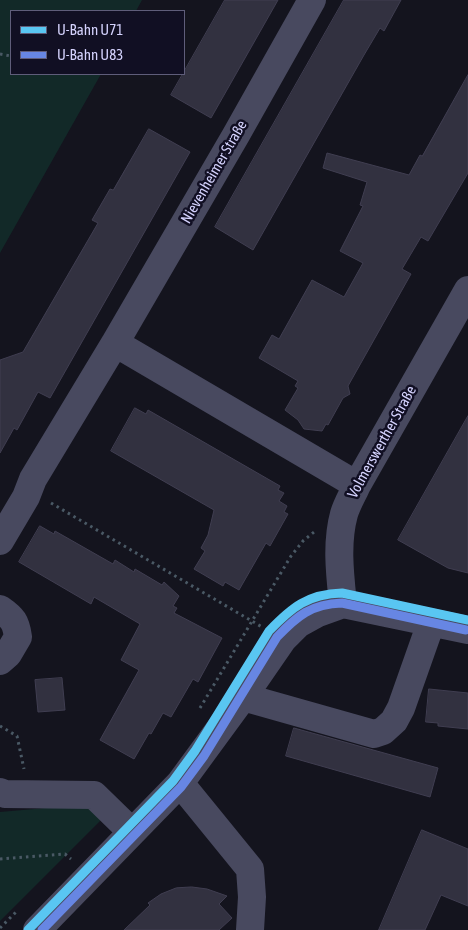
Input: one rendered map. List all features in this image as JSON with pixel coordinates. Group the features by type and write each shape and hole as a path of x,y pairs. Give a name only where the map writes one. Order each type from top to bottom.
{"street":[{"name":"Nievenheimer Straße","path":"0,541 26,497 32,479 115,343 312,0"},
{"name":"Volmerswerther Straße","path":"343,604 340,578 341,528 345,513 357,485 468,290"},
{"path":"115,343 357,485"},
{"path":"37,930 180,783 283,639 298,624 318,613 343,604 468,630"},
{"path":"0,609 16,624 18,638 8,654 0,661"},
{"path":"243,697 374,734 383,731 394,721 401,708 431,623"},
{"path":"180,783 250,869 252,897 250,930"},
{"path":"0,792 5,794 94,795 132,832"}],"path":[{"path":"32,479 52,504 283,639"},
{"path":"196,715 291,556 303,541 316,531 332,527 341,528"},
{"path":"0,726 18,736 29,794"},
{"path":"64,864 76,852"},
{"path":"0,859 42,856"},
{"path":"0,928 19,909"}],"green space":[{"path":"0,0 142,0 137,10 10,10 10,75 100,75 0,253"},
{"path":"91,804 99,815 100,821 0,921 0,812"}],"building":[{"path":"225,0 278,0 211,118 171,95 182,75 185,75 185,70"},
{"path":"344,0 401,0 384,31 380,28 364,55 253,250 215,227"},
{"path":"468,75 468,173 428,241 421,237 402,269 411,274 348,386 350,394 343,398 328,425 326,424 322,431 304,429 298,420 285,410 298,388 295,386 298,381 259,358 272,335 279,339 312,280 344,297 363,263 340,251 363,206 360,205 367,182 323,168 327,153 409,175 420,155 422,156"},
{"path":"149,129 190,152 50,398 38,392 17,430 14,428 0,453 0,360 23,352 98,223 92,220 110,189 113,190"},
{"path":"135,408 146,414 148,410 280,486 278,490 284,493 279,501 287,506 284,512 288,514 270,546 266,543 239,590 225,582 223,586 194,569 205,551 201,548 208,535 214,510 111,451"},
{"path":"468,416 468,573 448,568 398,540"},
{"path":"40,526 54,534 55,531 113,564 115,560 134,572 135,569 162,585 164,582 179,596 173,606 177,608 174,613 222,638 198,682 193,679 171,717 163,713 134,759 100,740 139,670 121,660 140,624 94,597 91,604 19,562"},
{"path":"62,678 65,710 38,712 35,680"},
{"path":"429,689 468,693 468,729 438,726 438,723 426,722"},
{"path":"294,728 438,768 430,797 286,756"},
{"path":"422,830 468,849 468,906 441,895 425,930 379,930"},
{"path":"192,887 207,889 227,896 219,904 232,918 219,930 124,930 150,905 148,903 161,894 176,888"}],"metro line":[{"name":"U71","path":"28,930 173,781 195,751 269,631 285,615 301,603 319,596 342,593 468,620"},
{"name":"U83","path":"42,930 181,787 204,756 277,637 305,612 322,606 342,603 466,630"}]}
